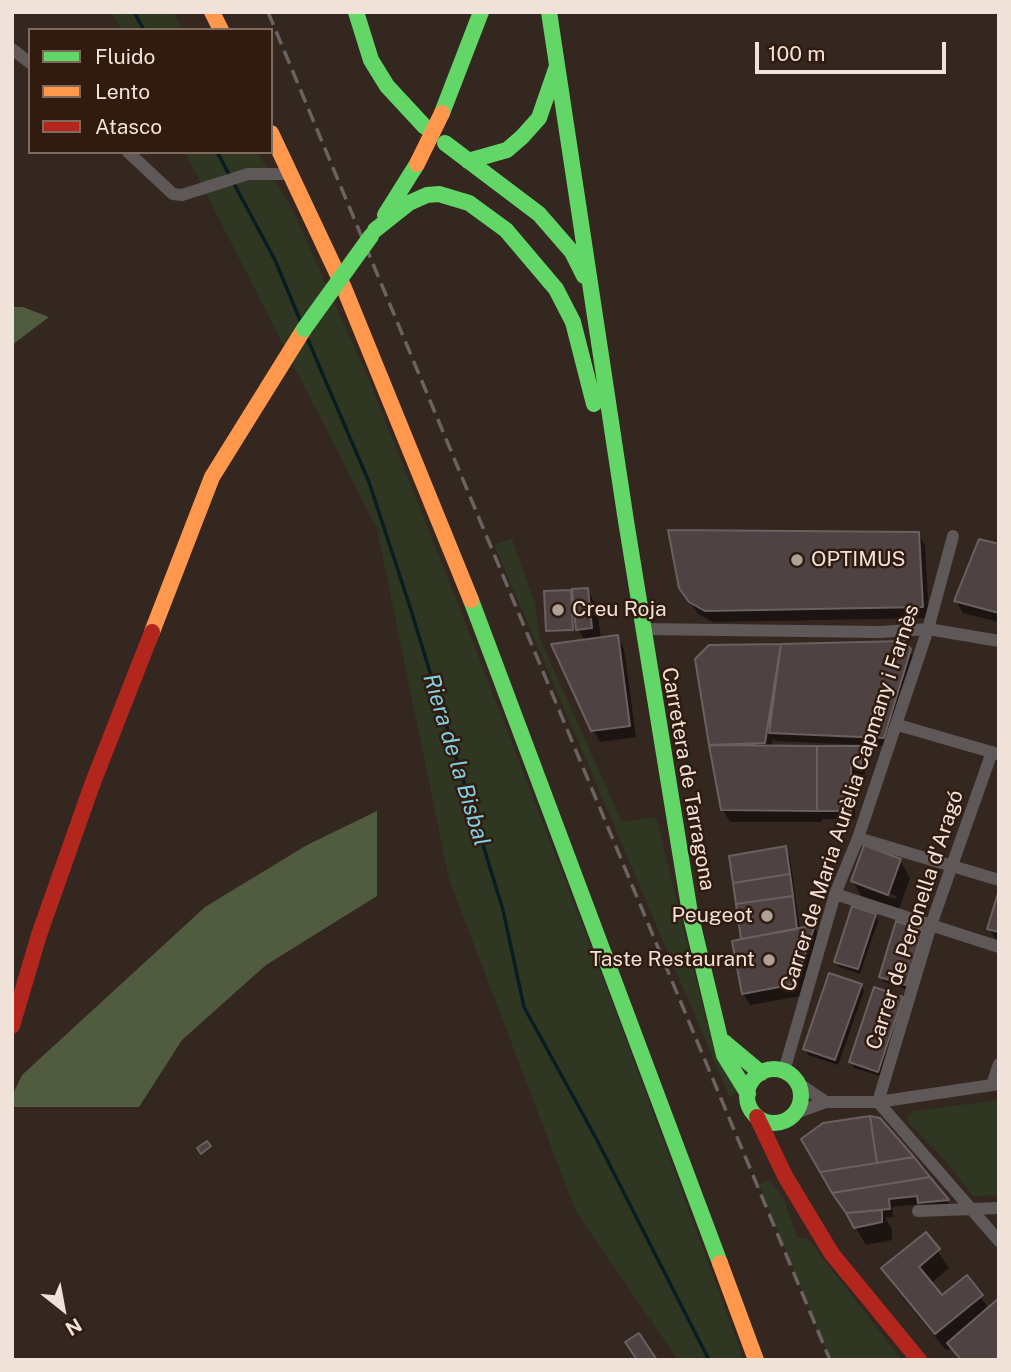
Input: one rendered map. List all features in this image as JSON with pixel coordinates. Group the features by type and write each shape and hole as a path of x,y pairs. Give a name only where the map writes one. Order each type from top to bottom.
{"main road":[{"path":"212,12 220,28"},
{"path":"356,12 371,61 387,86 425,127"},
{"path":"463,64 471,12"},
{"path":"12,1026 39,935 149,633 212,477 264,390 373,233 417,164 463,64 481,12"},
{"path":"549,12 589,261 591,292 626,521"},
{"path":"468,161 507,150 522,137 539,118 558,63"},
{"path":"273,137 344,288 504,682 756,1360"},
{"path":"445,143 539,214 558,232 572,252 591,292"},
{"path":"373,233 409,203 426,195 439,194 469,203 506,230 534,261 556,289 573,322 607,464 626,521"},
{"name":"Carretera de Tarragona","path":"626,521 690,913 723,1040 724,1055 748,1094"},
{"path":"723,1040 736,1055 761,1073"},
{"path":"776,1157 801,1098 797,1083 784,1071 761,1073 754,1079 748,1094 752,1110 776,1157 832,1254 919,1360"},
{"path":"757,1117 771,1123 791,1117"}],"street":[{"path":"12,50 28,62"},
{"path":"130,154 173,194 182,195 248,174 291,174"},
{"name":"Carrer de Maria Aurèlia Capmany i Farnès","path":"784,1071 835,894 858,838 929,629 953,536"},
{"path":"643,629 880,632 929,629 999,641"},
{"path":"898,724 995,753"},
{"name":"Carrer de Peronella d'Aragó","path":"878,1102 931,925 995,753"},
{"path":"858,838 999,880"},
{"path":"835,894 999,947"},
{"path":"791,1117 827,1101 878,1102 995,1084 999,1064"},
{"path":"797,1083 827,1101"},
{"path":"878,1102 999,1241"},
{"path":"918,1211 999,1208"}],"green space":[{"path":"111,12 173,12 182,28 121,28"},
{"path":"186,154 258,154 293,211 369,380 467,627 609,994 744,1360 678,1360 576,1212 449,879 377,529"},
{"path":"12,307 23,307 49,317 12,345"},
{"path":"512,539 535,604 540,639 622,822 656,817 707,1023 721,1063 739,1088 730,1098 494,544"},
{"path":"377,811 377,896 266,965 182,1040 139,1107 12,1107 12,1096 22,1075 205,907 307,845"},
{"path":"999,1100 999,1195 973,1196 945,1160 906,1120 913,1111"},
{"path":"770,1180 785,1201 797,1238 807,1238 902,1360 830,1360 759,1184"}],"building":[{"name":"OPTIMUS","path":"668,530 919,532 923,607 705,611 689,602 679,588"},
{"path":"979,539 999,544 999,613 954,601"},
{"name":"Creu Roja","path":"588,588 592,628 576,630 572,589"},
{"name":"Creu Roja","path":"571,590 573,630 546,631 544,591"},
{"path":"618,635 630,726 591,731 551,644"},
{"path":"904,641 911,649 884,738 769,733 781,644"},
{"path":"781,644 765,743 709,745 695,659 709,645"},
{"path":"709,745 817,746 817,811 721,810"},
{"path":"817,746 861,746 861,766 851,766 851,811 817,811"},
{"path":"864,845 901,859 888,895 851,881"},
{"path":"786,846 790,874 733,883 729,856"},
{"name":"Peugeot","path":"790,874 793,896 736,904 733,883"},
{"path":"999,890 999,932 987,929"},
{"name":"Peugeot","path":"793,896 797,929 741,939 736,904"},
{"path":"852,906 876,914 858,969 834,962"},
{"path":"896,921 923,930 906,985 879,977"},
{"path":"815,925 795,984 742,994 732,941"},
{"path":"829,973 862,984 835,1060 803,1049"},
{"path":"874,987 903,997 878,1072 849,1062"},
{"path":"870,1116 877,1163 820,1172 801,1139 823,1123"},
{"path":"870,1116 880,1118 914,1157 877,1163"},
{"path":"207,1141 211,1146 201,1154 197,1148"},
{"path":"914,1157 930,1177 832,1193 820,1172"},
{"path":"930,1177 949,1200 918,1203 917,1196 889,1199 890,1209 846,1213 832,1193"},
{"path":"882,1210 882,1222 854,1228 846,1213"},
{"path":"926,1232 940,1249 919,1267 942,1295 967,1275 983,1295 935,1334 881,1268"},
{"path":"999,1298 999,1360 961,1360 947,1343"},
{"path":"639,1333 657,1360 637,1360 625,1342"}],"waterway":[{"name":"Riera de la Bisbal","path":"134,12 143,28"},
{"name":"Riera de la Bisbal","path":"218,154 230,176"},
{"name":"Riera de la Bisbal","path":"233,182 275,260 300,320"},
{"name":"Riera de la Bisbal","path":"308,340 369,482 410,607 503,910 524,1007 597,1140 709,1360"}],"railway":[{"path":"268,12 830,1360"}],"traffic: fast":[{"path":"356,12 371,60 387,86 425,127"},
{"path":"442,113 481,12"},
{"path":"549,12 626,521"},
{"path":"468,161 507,150 522,137 539,118 557,66"},
{"path":"445,143 539,214 572,252 584,276"},
{"path":"385,215 417,164"},
{"path":"375,230 409,203 427,195 439,194 469,203 506,230 556,289 573,322 594,404"},
{"path":"304,329 371,236"},
{"path":"626,521 690,913 724,1055 748,1094"},
{"path":"471,600 720,1263"},
{"path":"724,1042 761,1073"},
{"path":"774,1069 793,1077 801,1096 793,1115 774,1123 755,1115 747,1096 755,1077 774,1069"}],"traffic: slow":[{"path":"212,12 220,28"},
{"path":"417,164 442,113"},
{"path":"273,137 344,288 471,600"},
{"path":"152,632 212,477 304,329"},
{"path":"720,1263 756,1360"}],"traffic: jam":[{"path":"12,1026 39,935 92,785 152,632"},
{"path":"757,1117 785,1176 832,1254 919,1360"}],"place":[{"name":"OPTIMUS","path":"797,560"},
{"name":"Creu Roja","path":"558,610"},
{"name":"Peugeot","path":"767,916"},
{"name":"Taste Restaurant","path":"769,960"}]}
